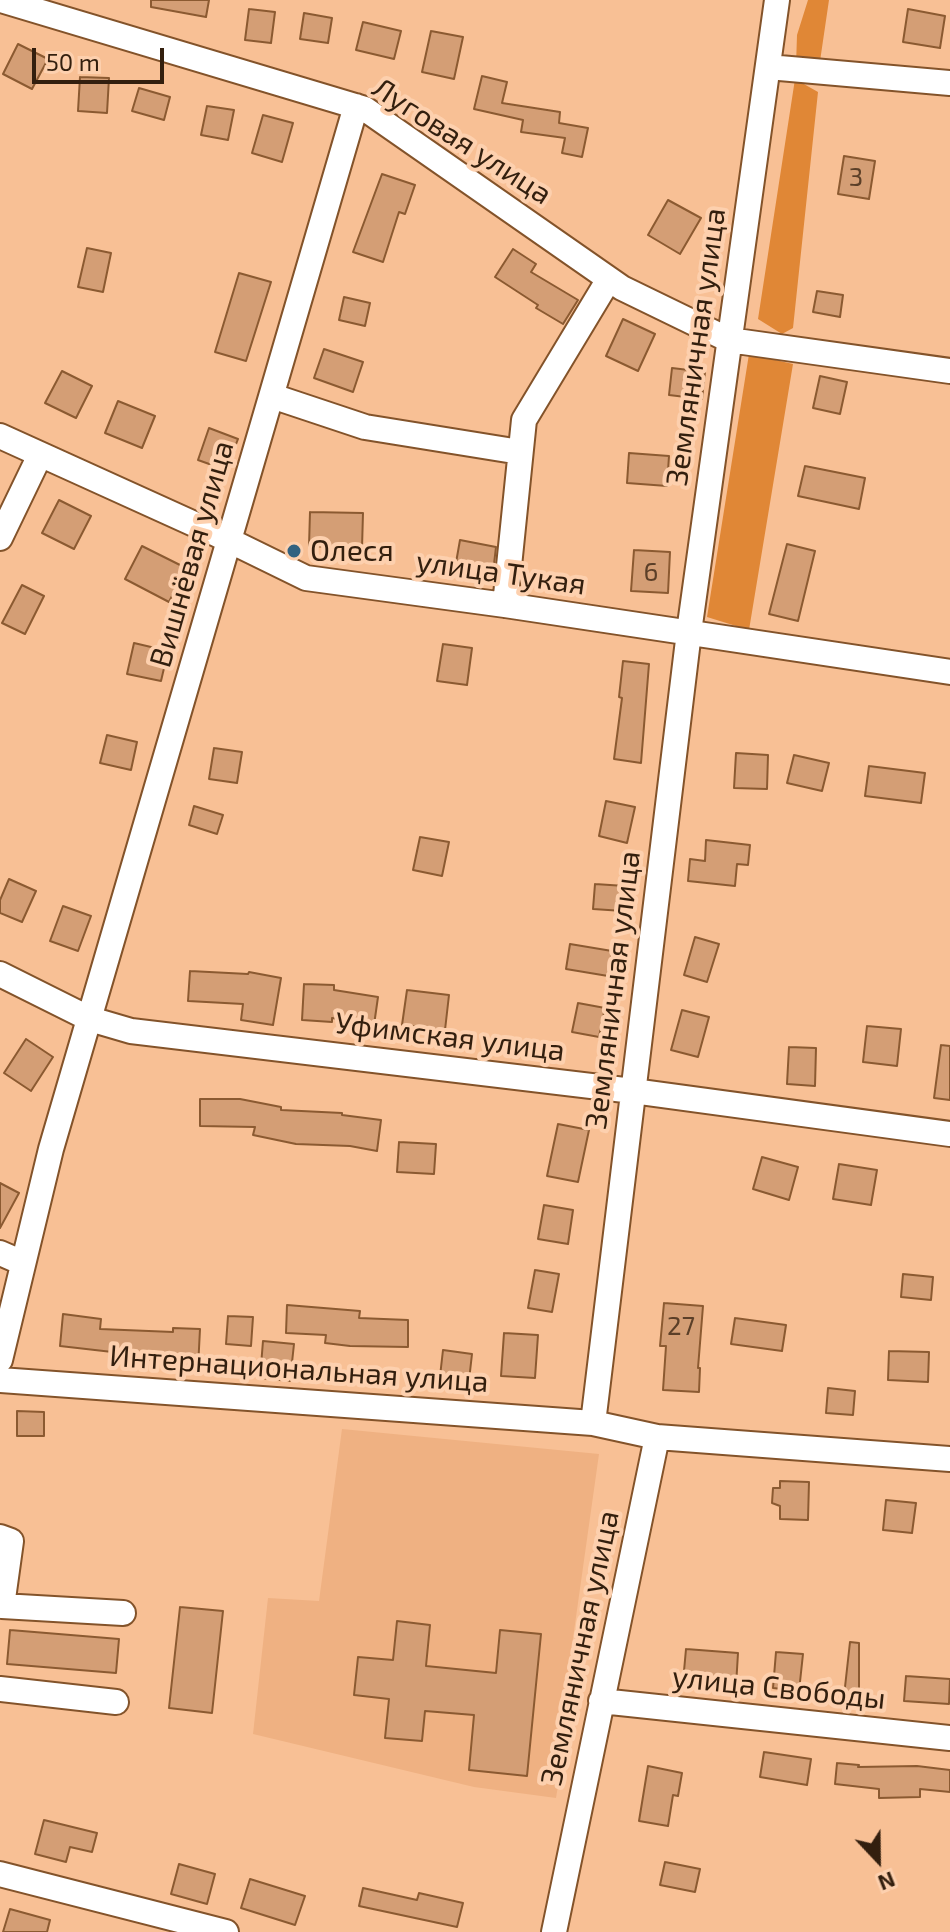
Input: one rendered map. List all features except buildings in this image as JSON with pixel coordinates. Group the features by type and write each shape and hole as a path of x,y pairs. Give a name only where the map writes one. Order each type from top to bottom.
{"street":[{"name":"Луговая улица","path":"1,0 365,109 622,288 729,340 950,371"},
{"name":"Земляничная улица","path":"593,1423 689,632 777,0"},
{"path":"768,67 950,83"},
{"name":"Вишнёвая улица","path":"0,1360 51,1149 356,106"},
{"path":"505,605 524,420 609,279"},
{"path":"272,396 365,427 520,452"},
{"name":"улица Тукая","path":"0,436 230,540 306,578 950,672"},
{"path":"0,538 40,455"},
{"name":"Уфимская улица","path":"0,974 90,1019 131,1031 633,1091 950,1134"},
{"path":"0,1253 23,1263"},
{"name":"Интернациональная улица","path":"0,1380 593,1423"},
{"path":"593,1423 657,1437 950,1459"},
{"name":"Земляничная улица","path":"554,1932 657,1437"},
{"path":"0,1537 11,1541 1,1614 123,1613"},
{"path":"0,1689 116,1702"},
{"name":"улица Свободы","path":"601,1701 950,1738"},
{"path":"0,1874 226,1932"}],"shaded area":[{"path":"808,0 829,0 819,68 796,66 797,35"},
{"path":"795,79 818,92 793,328 782,334 758,319"},
{"path":"749,354 793,364 749,630 707,617"},
{"path":"342,1429 599,1454 553,1780 558,1786 556,1798 474,1787 253,1734 268,1598 319,1601"}],"place":[{"name":"Олеся","path":"294,551"}]}
